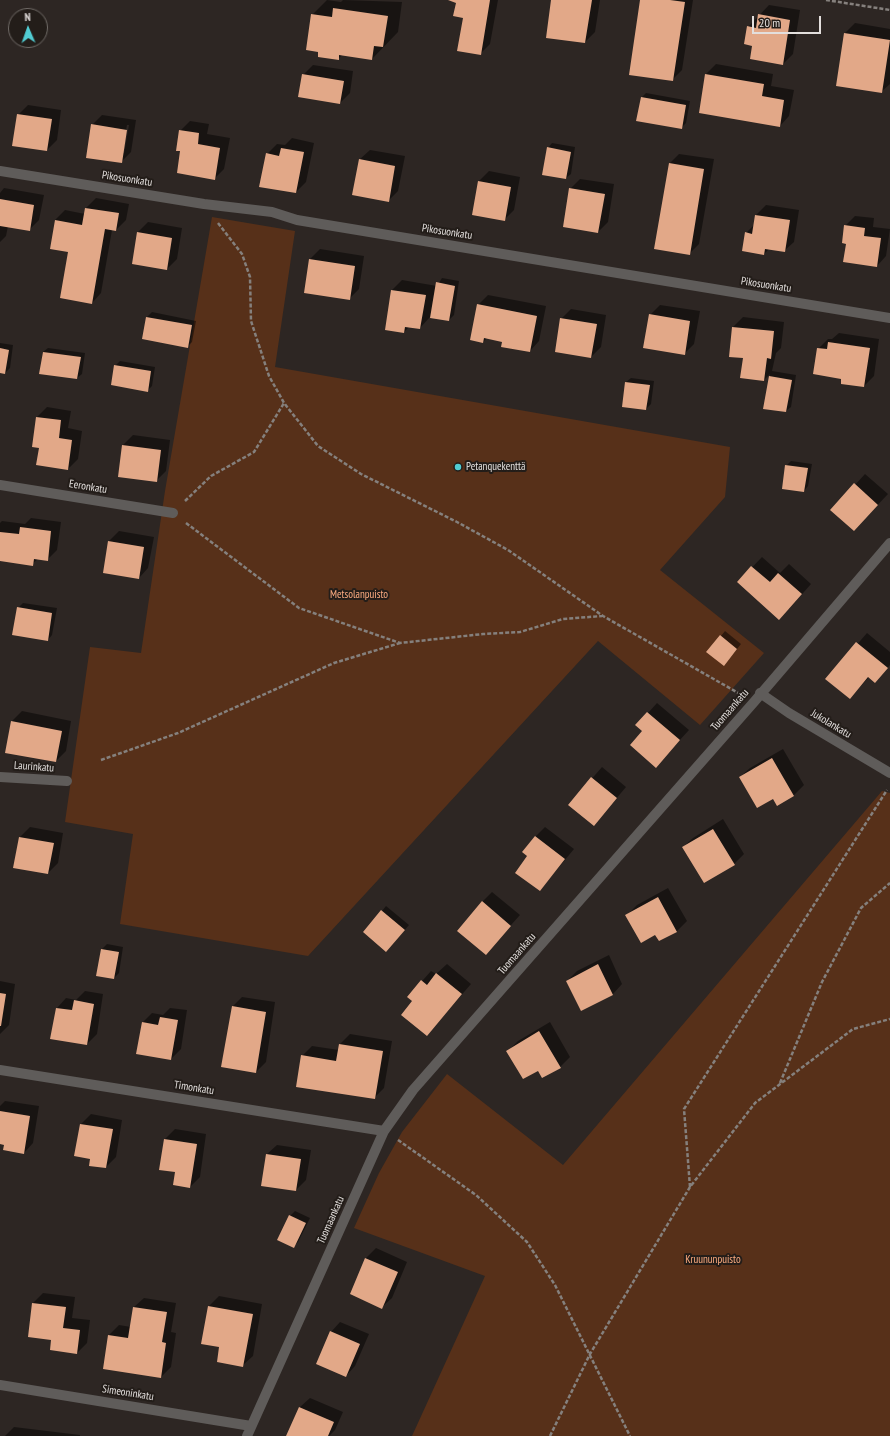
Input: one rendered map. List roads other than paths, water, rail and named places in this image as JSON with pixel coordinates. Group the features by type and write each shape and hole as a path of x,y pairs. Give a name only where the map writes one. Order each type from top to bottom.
{"street":[{"name":"Pikosuonkatu","path":"0,171 204,204 272,212 298,220 890,318"},
{"name":"Eeronkatu","path":"0,485 173,513"},
{"name":"Tuomaankatu","path":"247,1436 384,1131 413,1090 757,698 890,543"},
{"name":"Jukolankatu","path":"757,698 789,713 890,773"},
{"name":"Laurinkatu","path":"0,777 67,782"},
{"name":"Timonkatu","path":"0,1070 384,1131"},
{"name":"Simeoninkatu","path":"0,1385 251,1426"}],"place":[{"name":"Petanquekenttä","path":"458,467"}],"park label":[{"name":"Metsolanpuisto","path":"359,595"},
{"name":"Kruununpuisto","path":"713,1260"}]}
